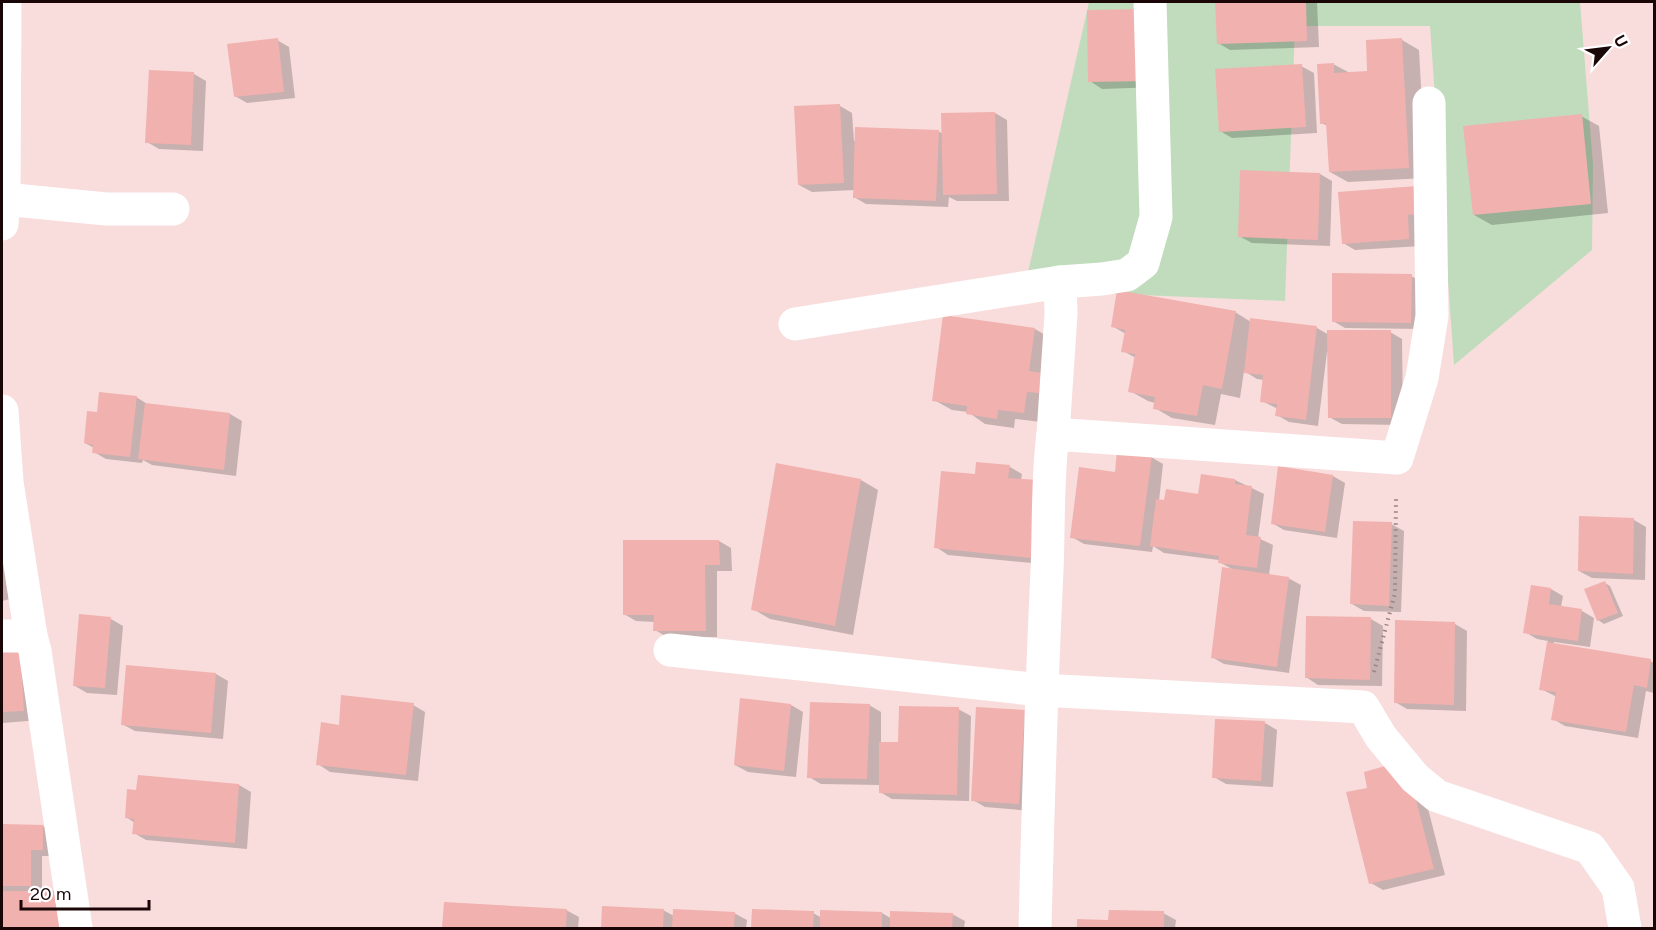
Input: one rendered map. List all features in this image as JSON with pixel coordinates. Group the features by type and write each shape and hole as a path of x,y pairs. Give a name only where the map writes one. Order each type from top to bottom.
{"street":[{"path":"5,2 3,212 173,209"},
{"path":"795,324 1060,282 1127,275 1143,263 1156,217 1150,2"},
{"path":"1053,434 1397,458 1422,378 1432,316 1429,103"},
{"path":"1035,928 1041,690 1050,520 1049,461 1061,314 1060,282"},
{"path":"2,411 16,636 35,651 76,928"},
{"path":"670,650 1041,690 1363,707 1381,737 1415,778 1437,796 1590,848 1618,888 1625,928"}],"path":[{"path":"1363,707 1382,649 1395,593 1397,458"}],"green space":[{"path":"1089,2 1580,2 1593,165 1592,250 1454,365 1430,26 1295,26 1285,301 1024,290"}],"building":[{"path":"1215,2 1306,2 1307,41 1217,44"},
{"path":"1144,9 1146,81 1088,82 1087,10"},
{"path":"278,38 284,92 234,97 227,44"},
{"path":"1402,38 1409,168 1329,172 1326,123 1320,124 1317,64 1334,63 1334,73 1367,71 1366,40"},
{"path":"1302,64 1306,127 1219,132 1215,69"},
{"path":"149,70 194,72 191,145 145,143"},
{"path":"840,104 844,183 798,185 794,106"},
{"path":"995,112 997,194 943,195 941,113"},
{"path":"1582,114 1591,204 1473,215 1463,126"},
{"path":"855,127 939,130 936,201 853,198"},
{"path":"1240,170 1320,173 1318,240 1238,237"},
{"path":"1417,186 1419,214 1408,215 1409,239 1342,244 1338,192"},
{"path":"1332,273 1412,274 1411,323 1332,322"},
{"path":"1117,290 1236,311 1222,389 1203,385 1197,416 1153,409 1155,397 1128,392 1135,354 1121,352 1125,330 1111,327"},
{"path":"943,315 1035,328 1029,371 1041,373 1039,393 1027,392 1024,413 998,410 997,419 966,414 967,406 932,401"},
{"path":"1250,318 1317,326 1306,420 1275,416 1277,404 1260,402 1263,375 1244,373"},
{"path":"1327,330 1391,330 1391,418 1328,418"},
{"path":"99,392 137,396 130,457 92,453 93,445 84,443 87,411 97,412"},
{"path":"145,403 230,413 224,470 138,459"},
{"path":"1117,451 1152,455 1140,546 1070,538 1079,467 1115,472"},
{"path":"976,462 1010,465 1008,478 1038,480 1031,558 934,548 941,471 975,474"},
{"path":"776,463 861,479 835,626 751,610"},
{"path":"1278,466 1333,475 1325,532 1271,524"},
{"path":"1201,474 1235,479 1235,484 1252,486 1246,535 1261,537 1257,568 1218,563 1219,556 1150,546 1156,499 1164,500 1166,489 1198,494"},
{"path":"1579,516 1634,518 1633,574 1578,571"},
{"path":"1353,521 1392,522 1389,606 1350,604"},
{"path":"623,540 719,540 720,565 705,565 706,631 653,631 654,615 623,615"},
{"path":"1222,567 1289,577 1277,667 1211,658"},
{"path":"1605,581 1618,613 1597,621 1584,589"},
{"path":"1531,585 1551,588 1549,604 1582,609 1578,641 1523,633"},
{"path":"79,614 111,617 105,688 73,686"},
{"path":"1306,616 1371,617 1370,680 1305,678"},
{"path":"1395,620 1455,622 1454,705 1394,703"},
{"path":"1547,642 1651,659 1647,688 1634,685 1626,732 1551,720 1556,692 1539,690"},
{"path":"20,646 24,711 2,712 2,647"},
{"path":"126,665 216,673 211,733 121,725"},
{"path":"341,695 414,703 406,775 316,765 321,722 339,725"},
{"path":"740,698 791,704 784,771 734,765"},
{"path":"810,702 870,704 867,779 807,778"},
{"path":"899,706 959,707 957,795 879,793 879,742 898,742"},
{"path":"976,707 1025,710 1019,804 971,801"},
{"path":"1215,719 1265,721 1261,781 1212,778"},
{"path":"1396,763 1410,777 1434,869 1369,884 1346,792 1367,788 1364,772"},
{"path":"138,775 239,784 235,843 132,834 134,819 125,818 127,789 136,790"},
{"path":"2,824 43,825 43,850 31,850 31,886 2,886"},
{"path":"2,891 63,891 63,928 2,928"},
{"path":"444,902 567,909 566,928 442,928"},
{"path":"602,906 664,909 663,928 601,928"},
{"path":"673,909 735,912 734,928 672,928"},
{"path":"752,909 814,911 813,928 751,928"},
{"path":"820,910 882,912 882,928 820,928"},
{"path":"1109,910 1164,911 1164,928 1077,928 1077,919 1108,920"},
{"path":"890,911 953,913 952,928 890,928"}]}
